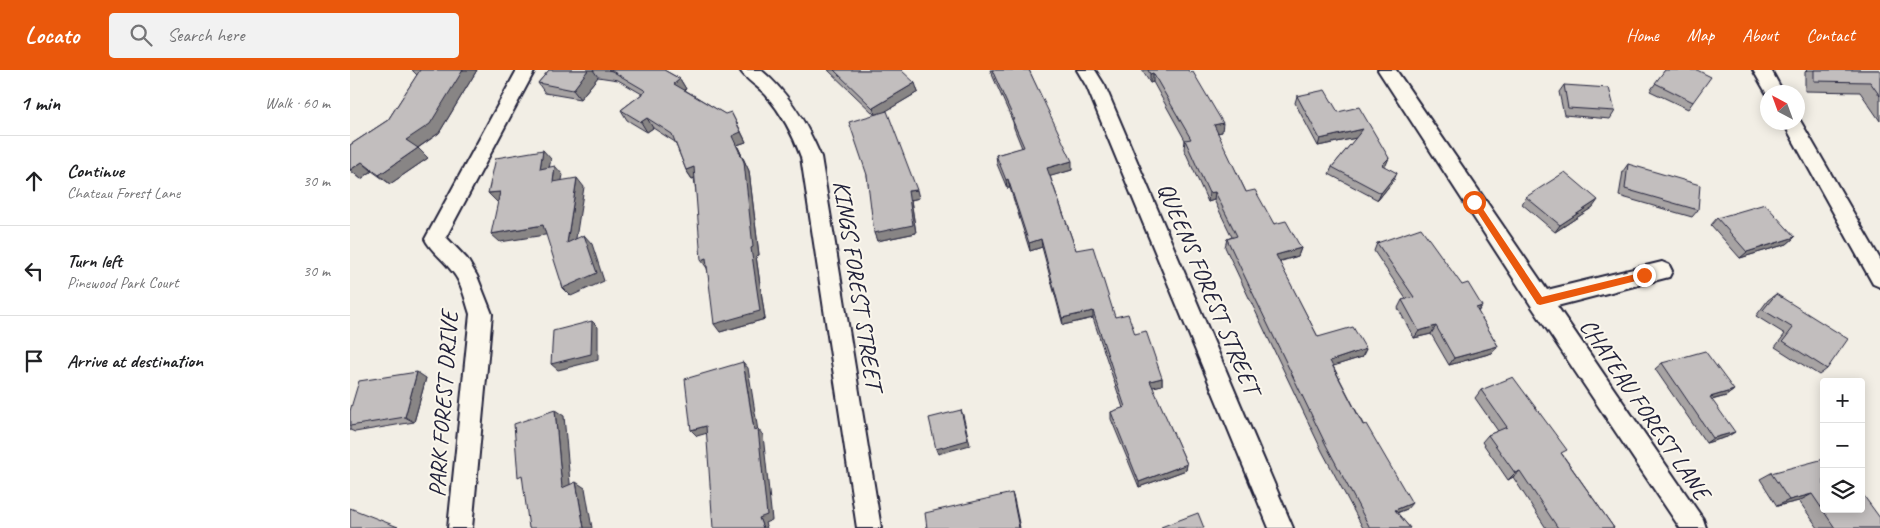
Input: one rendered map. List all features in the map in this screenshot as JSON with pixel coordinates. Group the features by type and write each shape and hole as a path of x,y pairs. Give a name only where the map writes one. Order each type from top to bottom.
{"street":[{"name":"PARK FOREST DRIVE","path":"460,528 481,314 470,282 460,264 435,239 526,70"},
{"name":"KINGS FOREST STREET","path":"749,70 776,94 791,113 811,157 869,528"},
{"name":"QUEENS FOREST STREET","path":"1086,70 1096,86 1281,528"},
{"name":"CHATEAU FOREST LANE","path":"1387,70 1540,301 1694,528"},
{"path":"1762,70 1770,85"},
{"path":"1797,130 1880,278"},
{"path":"1540,301 1662,271"}],"building":[{"path":"420,70 463,70 430,124 406,140 418,148 379,175 362,162 350,170 350,145 388,120"},
{"path":"549,70 588,70 573,90 538,83"},
{"path":"608,70 664,70 680,79 674,84 725,114 731,112 741,132 732,136 744,162 753,247 751,248 760,311 714,324 706,258 701,260 694,167 686,170 672,134 647,118 641,122 621,110 646,91"},
{"path":"834,70 901,70 915,83 873,108"},
{"path":"992,70 1029,70 1072,161 1047,168 1076,250 1093,247 1115,317 1128,314 1135,334 1146,331 1162,378 1150,381 1187,464 1139,482 1111,412 1125,407 1093,311 1062,318 1041,239 1029,243 1008,179 1006,180 996,155 1024,147 1012,119 1014,119"},
{"path":"1148,70 1188,70 1190,73 1193,72 1223,123 1214,125 1246,192 1255,190 1274,224 1286,221 1301,248 1276,255 1318,337 1353,327 1366,349 1330,361 1363,425 1366,424 1412,503 1395,510 1410,528 1370,528 1326,445 1227,239 1237,236 1215,192 1209,193 1185,140 1191,139 1153,73 1150,74"},
{"path":"1665,70 1697,70 1711,77 1693,102 1655,83"},
{"path":"1814,70 1880,70 1880,96 1870,82 1814,81"},
{"path":"1564,85 1609,88 1615,111 1568,108"},
{"path":"1325,90 1338,112 1359,107 1389,158 1382,165 1397,173 1381,193 1332,167 1363,129 1320,139 1297,96"},
{"path":"887,111 917,190 908,191 913,225 874,233 867,175 849,122"},
{"path":"543,150 540,169 555,166 553,182 577,178 567,243 584,235 597,273 563,288 543,225 491,234 500,192 488,193 496,158"},
{"path":"1628,164 1700,185 1698,210 1625,189"},
{"path":"1565,172 1598,200 1560,225 1526,197"},
{"path":"1765,204 1795,237 1747,252 1717,218"},
{"path":"1421,228 1462,285 1468,283 1482,306 1476,308 1498,346 1454,358 1436,326 1419,331 1402,300 1414,297 1377,243"},
{"path":"1776,294 1848,339 1827,369 1783,341 1793,328 1763,310"},
{"path":"592,321 591,354 551,364 553,331"},
{"path":"1705,351 1734,390 1710,397 1735,432 1713,438 1662,363"},
{"path":"743,362 754,430 758,429 767,515 759,518 763,528 713,528 706,426 691,430 685,379"},
{"path":"417,372 405,417 350,426 350,411 359,381"},
{"path":"1513,377 1567,450 1561,453 1614,528 1558,528 1520,471 1515,473 1488,435 1507,427 1481,390"},
{"path":"555,410 562,488 576,482 584,528 529,528 522,475 518,477 514,424"},
{"path":"961,410 968,440 936,449 929,418"},
{"path":"1820,460 1820,506 1812,494 1789,500 1771,473"},
{"path":"1012,493 1019,528 927,528 925,513"},
{"path":"1865,497 1880,518 1880,528 1835,528 1825,513 1865,513"},
{"path":"350,508 398,527 350,528"},
{"path":"1198,513 1204,528 1161,528 1161,527"}],"route":[{"path":"1474,202 1540,301 1644,275"}]}
